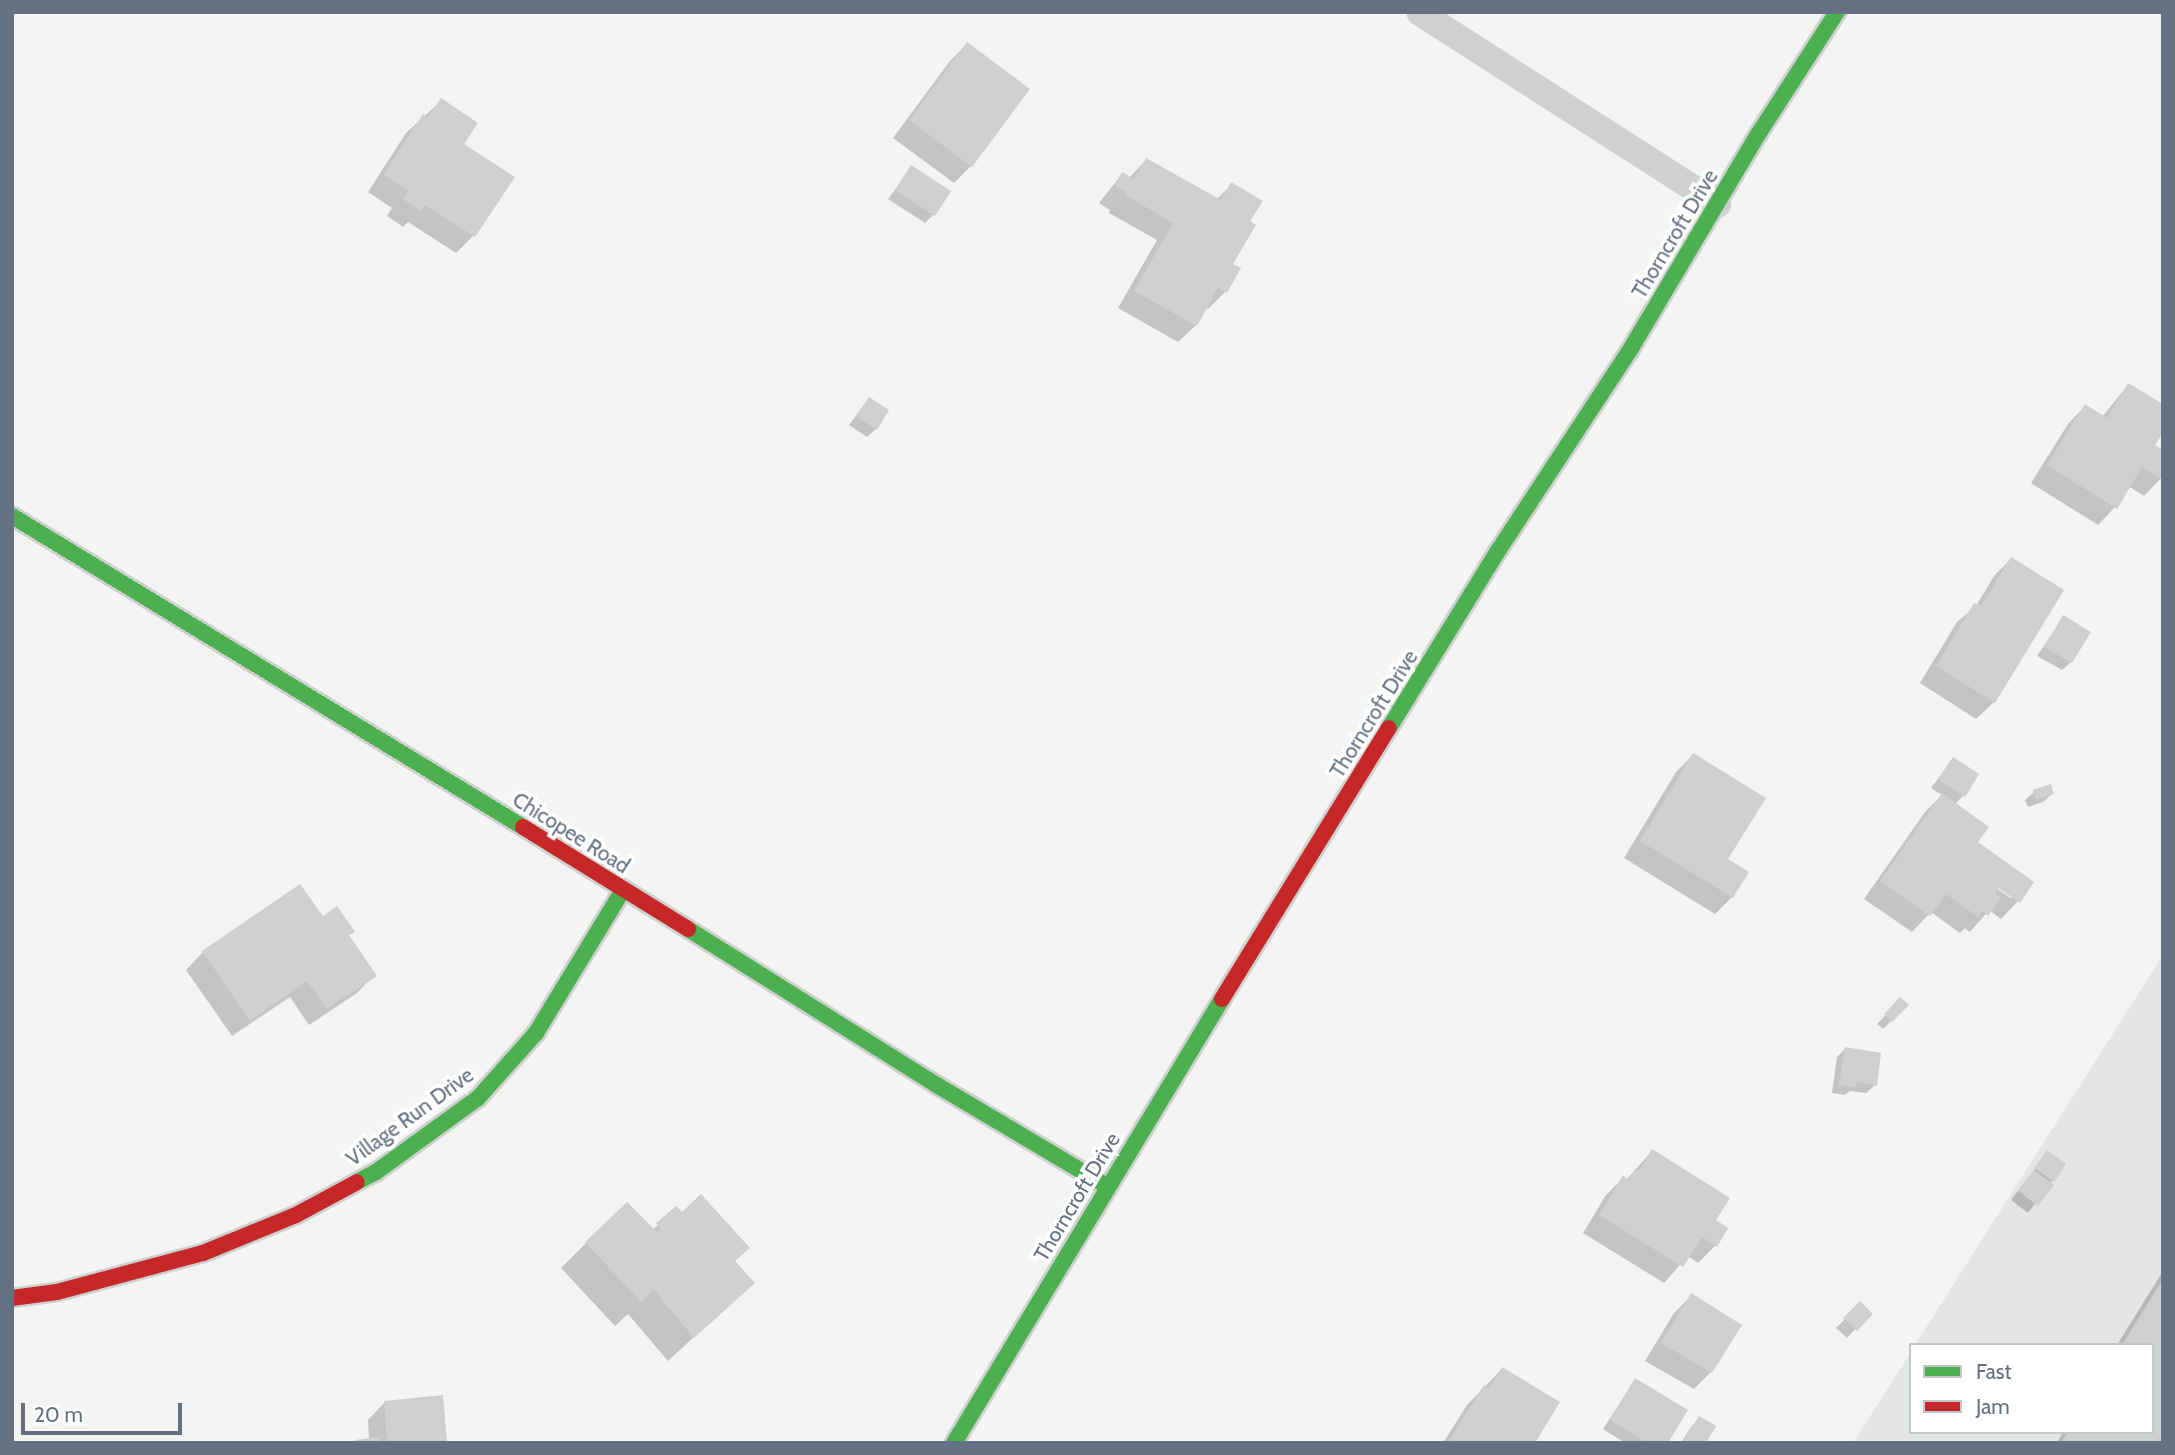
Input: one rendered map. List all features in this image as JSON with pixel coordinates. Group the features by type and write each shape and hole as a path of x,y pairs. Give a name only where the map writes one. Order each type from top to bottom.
{"street":[{"name":"Thorncroft Drive","path":"954,1443 1107,1186 1498,551 1630,350 1759,133 1837,12"},
{"name":"Chicopee Road","path":"12,516 935,1084 1107,1186"},
{"name":"Village Run Drive","path":"12,1298 57,1292 203,1253 296,1215 376,1172 478,1098 536,1032 623,890"}],"lane":[{"path":"1419,12 1718,204"}],"shaded area":[{"path":"2163,955 2163,1443 1853,1443 1909,1355 1909,1434 2154,1434 2154,1343 1916,1343"}],"building":[{"path":"967,42 1030,89 972,167 909,120"},
{"path":"441,98 478,123 464,144 515,177 475,237 425,205 421,211 403,199 408,191 384,174 423,114 428,117"},
{"path":"1146,158 1221,200 1231,182 1263,201 1250,221 1256,225 1233,264 1241,268 1227,293 1218,288 1197,326 1134,291 1173,223 1125,195 1126,192 1115,185 1122,172 1134,179"},
{"path":"911,165 951,191 935,216 895,190"},
{"path":"2128,383 2163,404 2163,433 2155,445 2163,450 2163,480 2142,467 2117,509 2047,465 2085,404 2107,418"},
{"path":"869,397 889,410 877,430 856,416"},
{"path":"2011,557 2064,590 1995,703 1936,666 1974,603 1981,606"},
{"path":"2063,615 2091,632 2072,663 2044,647"},
{"path":"1693,753 1766,798 1728,859 1749,872 1733,898 1640,841"},
{"path":"1953,757 1979,774 1965,797 1938,779"},
{"path":"2051,784 2054,794 2036,800 2033,790"},
{"path":"1942,793 1989,827 1978,842 2034,882 2020,903 1998,888 1995,893 2001,898 1988,916 1982,911 1978,917 1946,894 1930,916 1880,881"},
{"path":"300,884 323,916 337,906 355,932 349,935 377,976 327,1009 307,981 250,1021 202,951"},
{"path":"1900,997 1909,1005 1892,1022 1884,1014"},
{"path":"1845,1047 1881,1053 1877,1086 1857,1082 1855,1088 1839,1085"},
{"path":"1652,1149 1730,1198 1716,1220 1728,1228 1717,1247 1702,1237 1683,1267 1599,1215 1623,1175 1628,1180 1636,1168 1639,1171"},
{"path":"2047,1150 2066,1164 2054,1182 2034,1168"},
{"path":"2034,1170 2054,1185 2038,1206 2018,1191"},
{"path":"701,1194 750,1248 735,1261 755,1283 694,1338 654,1290 641,1302 585,1242 627,1202 657,1232 661,1229 656,1223 676,1206 682,1212"},
{"path":"2163,1279 2163,1443 2061,1443 2067,1434 2154,1434 2154,1343 2123,1343"},
{"path":"1691,1293 1742,1325 1712,1373 1661,1343"},
{"path":"1860,1301 1873,1314 1857,1331 1843,1318"},
{"path":"1502,1367 1560,1402 1535,1443 1448,1443 1484,1385 1489,1389"},
{"path":"1635,1378 1688,1410 1668,1443 1647,1443 1610,1420"},
{"path":"443,1395 447,1443 387,1443 384,1401"},
{"path":"1699,1416 1716,1426 1706,1443 1682,1443"},
{"path":"380,1437 380,1443 355,1443 355,1440"}],"traffic: fast":[{"path":"1389,728 1498,551 1630,350 1759,133 1837,12"},
{"path":"12,516 523,827"},
{"path":"357,1182 376,1172 478,1098 536,1033 623,890"},
{"path":"688,929 935,1084 1107,1186"},
{"path":"954,1443 1222,999"}],"traffic: jam":[{"path":"1222,999 1389,728"},
{"path":"523,827 688,929"},
{"path":"12,1298 57,1292 203,1253 296,1215 357,1182"}]}
